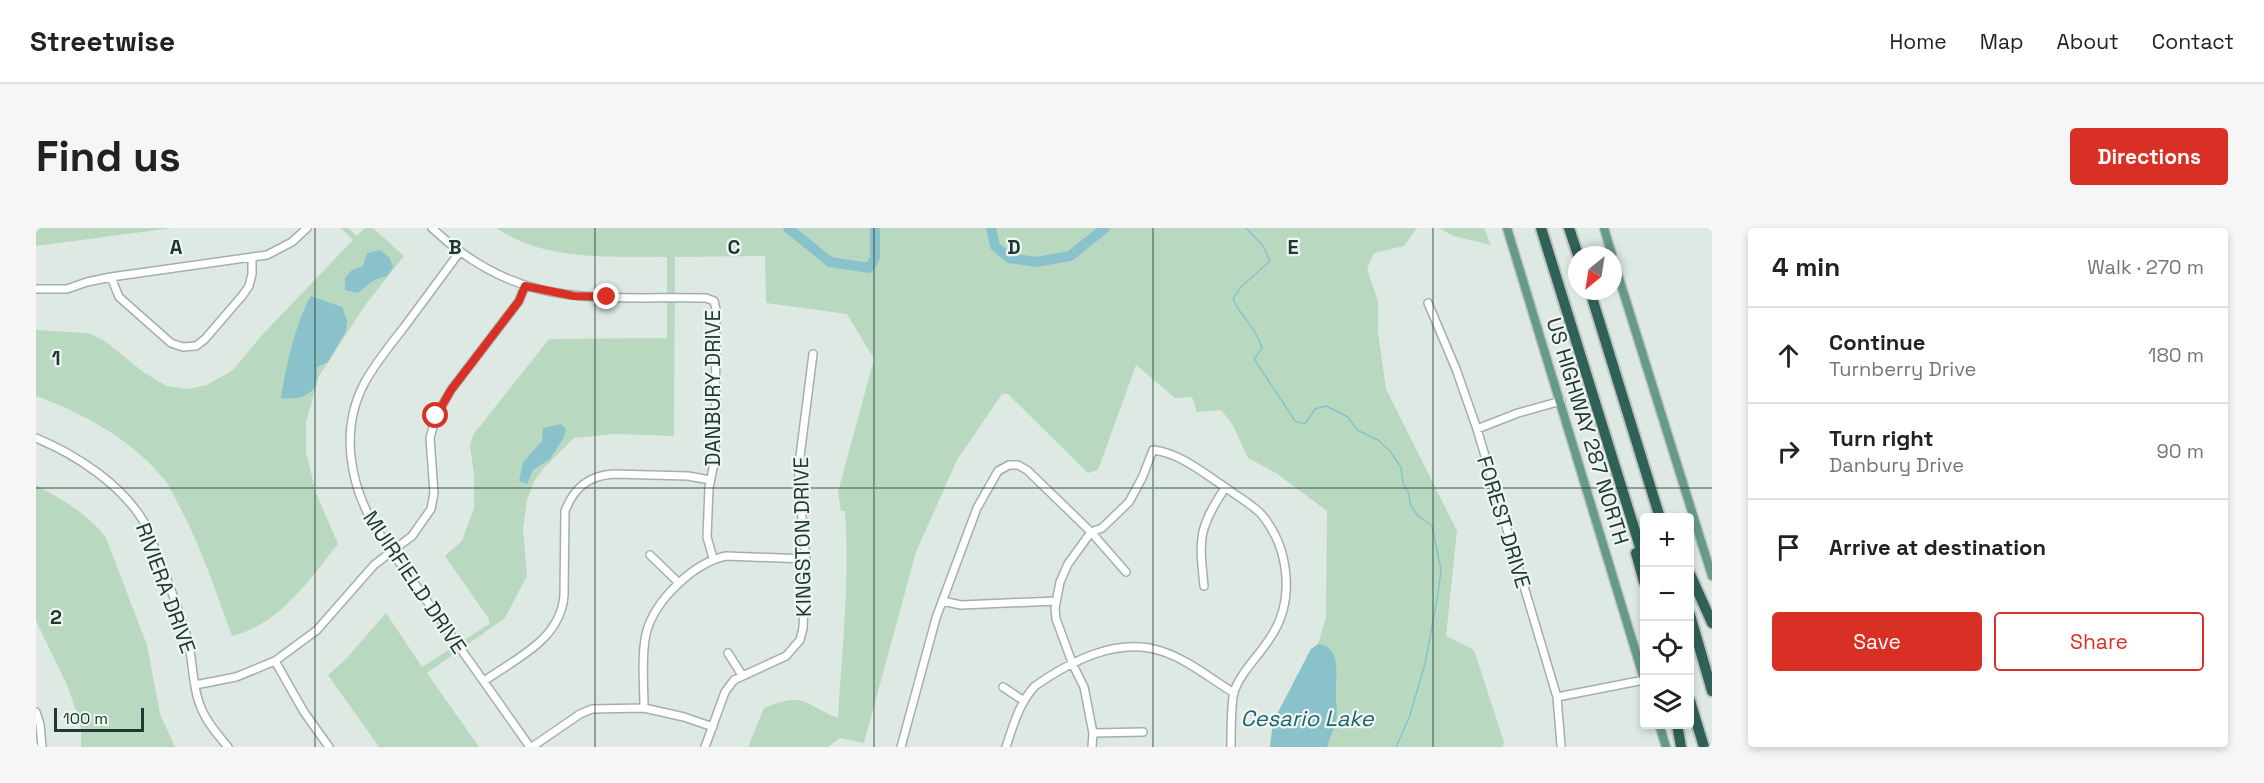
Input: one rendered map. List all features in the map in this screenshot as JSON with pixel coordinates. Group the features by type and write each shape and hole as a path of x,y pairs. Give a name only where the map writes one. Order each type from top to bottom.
{"highway":[{"path":"1540,228 1640,547"},
{"path":"1569,228 1575,246"},
{"path":"1593,300 1659,513"},
{"path":"1633,523 1632,542 1640,569"},
{"path":"1694,584 1712,622"},
{"path":"1691,621 1712,691"},
{"path":"1694,716 1704,747"},
{"path":"1678,729 1681,747"}],"main road":[{"name":"US HIGHWAY 287 NORTH","path":"1507,228 1643,675"},
{"path":"1604,228 1609,246"},
{"path":"1622,289 1712,576"},
{"path":"1661,729 1666,747"}],"street":[{"path":"36,289 67,289 111,277 252,257 279,250 307,228"},
{"name":"DANBURY DRIVE","path":"432,228 459,253 480,266 525,286 574,296 706,298 714,301 716,309 715,458 710,480 707,537 713,558"},
{"name":"MUIRFIELD DRIVE","path":"459,253 371,372 361,390 354,412 349,446 356,485 364,509 531,747"},
{"path":"111,277 119,297 171,343 183,347 196,346 205,339 249,286 252,257"},
{"path":"195,685 236,677 275,661 317,630 363,576 412,536 431,509 434,493 430,438 436,416 451,390 519,301 525,286"},
{"name":"FOREST DRIVE","path":"1428,303 1456,369 1477,429 1557,697 1561,746"},
{"name":"KINGSTON DRIVE","path":"705,747 725,692 734,680 786,656 800,640 805,615 806,559 799,464 813,354"},
{"path":"1477,429 1561,400"},
{"name":"RIVIERA DRIVE","path":"36,438 108,480 136,508 144,522 182,619 191,652 201,709 213,730 228,747"},
{"path":"1092,747 1093,733 1084,687 1056,619 1056,601 1060,582 1068,564 1091,532 1102,528 1129,502 1153,450 1165,451 1196,468 1261,514 1274,533 1280,548 1287,582 1285,602 1278,626 1234,693 1231,747"},
{"path":"901,747 942,601 977,508 998,471 1004,466 1018,465 1027,470 1091,532 1126,572"},
{"path":"484,681 542,640 559,621 564,606 565,511 570,498 581,485 601,475 613,474 688,476 710,480"},
{"path":"1204,586 1201,536 1209,513 1225,488"},
{"path":"650,555 679,583"},
{"path":"644,708 645,636 653,615 679,583 713,558 739,555 806,559"},
{"path":"942,601 961,605 1056,601"},
{"path":"1006,747 1016,717 1035,686 1093,654 1110,649 1132,647 1165,652 1234,693"},
{"path":"728,653 742,675"},
{"path":"275,661 304,712 329,747"},
{"path":"1557,697 1640,681"},
{"path":"1003,687 1024,701"},
{"path":"531,747 580,714 592,709 644,708 684,717 713,727"},
{"path":"36,712 40,724 42,747"},
{"path":"1093,733 1143,732"}],"green space":[{"path":"36,228 172,228 36,246"},
{"path":"341,228 348,228 357,236 365,228 373,228 404,256 366,304 319,376 306,422 306,452 316,493 338,544 305,586 279,611 249,630 232,636 207,567 164,479 135,450 104,428 71,410 36,396 36,330 88,333 105,341 143,372 167,386 188,389 207,385 233,370 262,335 353,240"},
{"path":"496,228 1417,228 1404,246 1374,253 1367,269 1378,301 1378,332 1386,389 1457,531 1446,636 1474,650 1504,742 1502,747 1270,747 1273,722 1311,649 1318,644 1326,617 1327,511 1276,473 1248,458 1232,424 1221,410 1197,412 1192,397 1175,398 1136,365 1098,470 1088,473 1008,394 1002,394 957,460 916,552 864,743 840,738 828,747 748,747 764,708 778,703 788,700 803,701 838,718 847,563 845,511 841,511 838,492 874,359 847,314 766,303 765,256 675,257 674,436 616,434 574,438 534,481 527,500 523,529 527,576 505,618 427,673 479,747 379,747 328,675 345,660 386,613 422,667 489,624 489,619 445,556 462,541 474,508 474,474 470,446 473,435 549,339 667,338 667,257 579,255 557,252 536,247"},
{"path":"1439,228 1484,228 1491,245 1453,236"},
{"path":"36,485 83,514 106,538 147,645 160,714 175,747 81,747 81,728 67,685 36,621"}],"water":[{"path":"380,250 390,258 393,267 387,276 374,280 358,293 345,290 345,278 352,270 363,266 367,253"},
{"path":"311,296 342,307 347,320 346,331 328,362 317,367 316,383 311,392 297,398 281,398 288,359 305,307"},
{"path":"561,424 566,429 564,437 550,459 533,470 527,484 519,481 523,462 542,441 543,428"},
{"name":"Cesario Lake","path":"1318,644 1326,646 1331,651 1336,664 1337,717 1327,747 1270,747 1273,722 1311,649"}],"waterway":[{"path":"788,228 830,262 869,268 875,258 875,228"},
{"path":"991,228 995,246 1009,258 1036,262 1070,256 1105,228"},
{"path":"1246,228 1263,246 1270,261 1241,287 1233,299 1260,341 1262,348 1254,359 1295,421 1305,424 1315,409 1326,406 1348,417 1357,430 1378,440 1390,451 1401,467 1403,483 1409,494 1410,504 1417,515 1432,526 1441,570 1438,594 1425,664 1409,718 1396,747"}],"route":[{"path":"436,416 451,390 519,301 525,286 574,296 607,297"}]}
